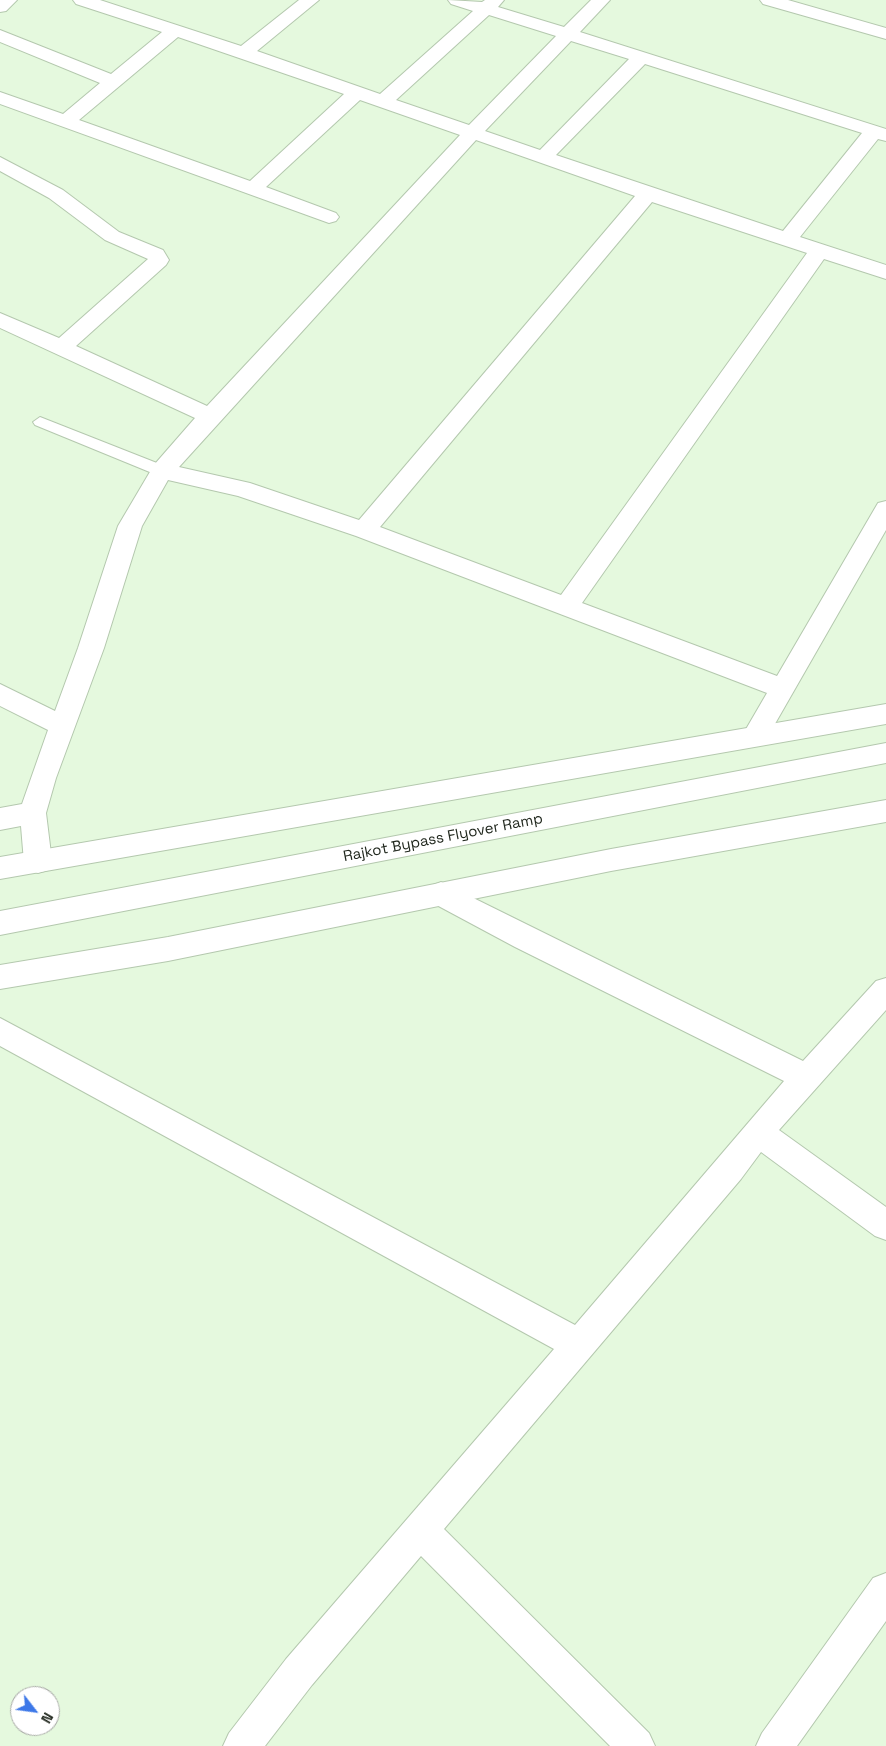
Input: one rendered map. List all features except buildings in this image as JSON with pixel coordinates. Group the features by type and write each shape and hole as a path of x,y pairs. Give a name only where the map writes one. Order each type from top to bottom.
{"main road":[{"path":"0,7 8,0"},
{"path":"82,0 244,53 648,194 886,272"},
{"path":"244,53 310,0"},
{"path":"457,0 490,4 567,35 880,133 788,239"},
{"path":"38,862 33,813 43,778 91,648 130,526 162,470 472,132 601,0"},
{"path":"782,2 886,34"},
{"path":"382,102 490,4"},
{"path":"65,122 175,31"},
{"path":"0,35 113,82"},
{"path":"544,157 642,57"},
{"path":"253,189 357,92"},
{"path":"0,98 330,217"},
{"path":"0,163 56,194 106,232 156,255 159,260 61,348"},
{"path":"364,530 648,194"},
{"path":"565,608 820,250"},
{"path":"0,320 210,416"},
{"path":"162,470 242,490 364,530 565,608 783,689"},
{"path":"755,736 886,509"},
{"path":"0,694 62,726"},
{"path":"0,868 886,714"},
{"name":"Rajkot Bypass Flyover Ramp","path":"0,923 886,753"},
{"path":"0,978 168,949 611,860 886,811"},
{"path":"0,819 33,813"},
{"path":"441,894 525,939 807,1078"},
{"path":"242,1746 299,1672 730,1169 758,1132 886,990"},
{"path":"0,1031 579,1345"},
{"path":"758,1132 886,1225"},
{"path":"420,1530 636,1746"},
{"path":"775,1746 886,1591"}],"lane":[{"path":"40,422 162,470"}]}
